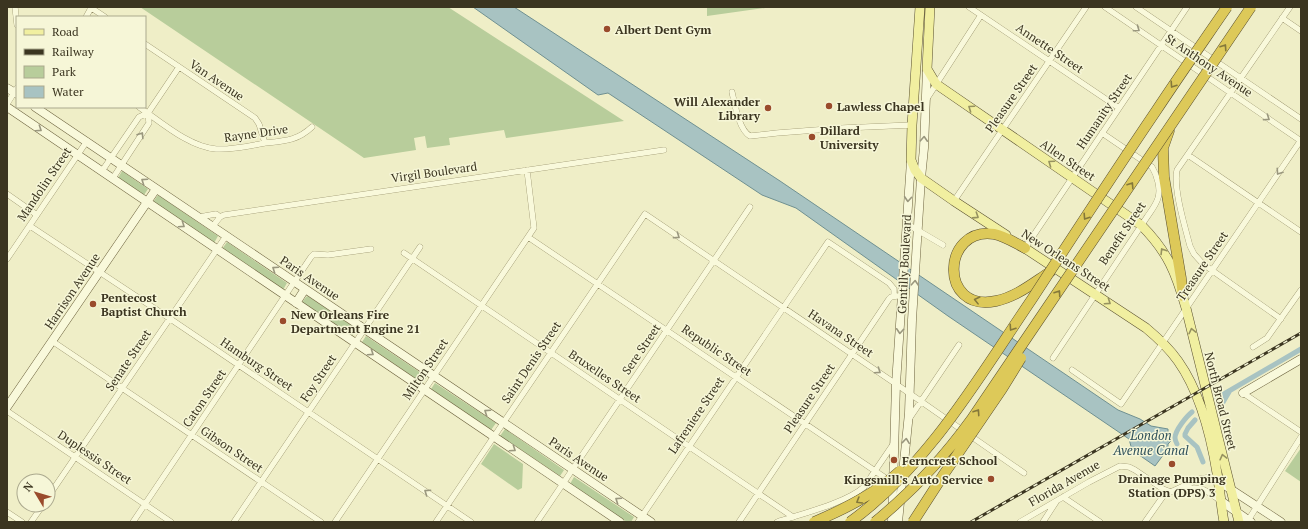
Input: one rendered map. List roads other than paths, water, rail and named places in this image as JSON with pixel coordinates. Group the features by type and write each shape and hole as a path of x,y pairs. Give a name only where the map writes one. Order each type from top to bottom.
{"highway":[{"path":"850,522 891,488 933,441 954,413 1050,272 1156,110 1227,7"},
{"path":"875,522 916,486 952,446 971,420 1251,7"},
{"path":"1171,126 1165,140 1163,157 1164,177 1183,296"},
{"path":"1025,248 1002,236 993,234 976,236 963,245 954,260 954,278 960,290 970,298 977,301 990,302 1002,300 1016,294 1050,272"},
{"path":"913,522 1002,389 1041,325 1042,316"},
{"path":"814,522 846,508 867,496 898,473 933,441"}],"main road":[{"name":"Gentilly Boulevard","path":"911,160 920,7"},
{"name":"Gentilly Boulevard","path":"927,69 930,7"},
{"name":"Allen Street","path":"927,69 936,84 1141,225 1165,252 1180,286"},
{"name":"New Orleans Street","path":"911,160 915,170 921,178 1142,325 1162,343 1182,366 1196,393"},
{"name":"North Broad Street","path":"1180,286 1230,488 1237,512 1246,521"},
{"name":"North Broad Street","path":"1196,393 1209,435 1224,522"}],"street":[{"path":"86,16 91,7 104,16"},
{"name":"Annette Street","path":"969,7 1119,108"},
{"name":"Pleasure Street","path":"954,201 1086,7"},
{"name":"St Anthony Avenue","path":"1105,7 1301,140"},
{"name":"St Anthony Avenue","path":"1136,7 1301,119"},
{"name":"Humanity Street","path":"1025,248 1187,7"},
{"path":"1281,319 1198,260 1190,246 1176,184 1177,170 1290,7"},
{"path":"926,100 981,15"},
{"path":"1282,18 1301,31"},
{"name":"Van Avenue","path":"146,45 254,118 259,124 266,143"},
{"path":"102,171 139,117 148,113 179,67"},
{"name":"Gentilly Boulevard","path":"898,522 910,393 912,320 924,148 927,69"},
{"path":"7,88 16,92 7,106 620,522"},
{"path":"732,92 736,110 745,132 750,136 842,128 912,125"},
{"name":"Paris Avenue","path":"37,108 573,469 640,519 651,522"},
{"name":"Rayne Drive","path":"140,108 184,138 215,149 230,149 295,139 306,133 312,127"},
{"path":"113,178 149,123 148,113"},
{"name":"Benefit Street","path":"1053,358 1159,196 1158,181 1152,167 1102,133"},
{"name":"Treasure Street","path":"1072,370 1121,404 1301,140"},
{"name":"Mandolin Street","path":"7,259 86,142"},
{"name":"Virgil Boulevard","path":"199,217 216,214 220,217 224,215 664,150"},
{"path":"1188,155 1301,232"},
{"name":"Gentilly Boulevard","path":"892,522 896,384 911,160"},
{"name":"Milton Street","path":"335,522 534,228 527,170"},
{"name":"Harrison Avenue","path":"7,407 156,188"},
{"path":"7,194 37,215"},
{"name":"Sere Street","path":"537,522 750,207"},
{"name":"Havana Street","path":"645,214 853,354 1024,472"},
{"name":"Saint Denis Street","path":"436,522 645,214"},
{"path":"213,226 220,217"},
{"path":"907,224 943,245"},
{"name":"Hamburg Street","path":"30,226 471,522"},
{"name":"Senate Street","path":"56,485 226,236"},
{"name":"Republic Street","path":"528,237 893,483"},
{"name":"Lafreniere Street","path":"640,519 828,242 889,283 894,289 894,296"},
{"name":"Foy Street","path":"234,522 420,248"},
{"name":"Caton Street","path":"133,522 314,254 328,255 371,249"},
{"name":"Bruxelles Street","path":"404,253 793,517"},
{"path":"296,303 305,289"},
{"path":"1253,348 1267,338 1301,290"},
{"path":"894,296 903,294"},
{"name":"Pleasure Street","path":"739,522 889,299 894,296"},
{"name":"Gibson Street","path":"52,341 321,522"},
{"path":"908,421 959,345"},
{"path":"1301,359 1243,393 1301,432"},
{"name":"Duplessis Street","path":"7,411 170,522"},
{"path":"1246,521 1301,437"},
{"path":"777,522 834,503 860,490 895,441"},
{"name":"Florida Avenue","path":"1020,522 1120,466 1129,467 1135,470 1158,486 1171,492"},
{"path":"1145,522 1164,495 1200,479 1211,477 1281,522"},
{"path":"1171,492 1194,488 1202,489 1237,512"},
{"path":"1063,497 1100,522"},
{"path":"1043,522 1058,500"},
{"path":"7,512 22,522"},
{"path":"31,522 37,513"}],"water":[{"name":"London Avenue Canal","path":"473,7 514,7 780,181 1118,410 1140,419 1151,426 1168,429 1168,434 1171,441 1168,444 1168,451 1155,466 1132,450 1129,439 948,316 796,208 762,195 608,93 598,95"}],"waterway":[{"path":"1217,398 1301,349"},
{"path":"1219,405 1222,404 1229,392"},
{"path":"1177,444 1175,440 1177,431 1184,420 1192,412"},
{"path":"1195,420 1188,428 1185,436 1197,447 1203,462"}],"railway":[{"path":"971,522 1301,333"}],"place":[{"name":"Albert Dent Gym","path":"607,29"},
{"name":"Lawless Chapel","path":"829,106"},
{"name":"Will Alexander Library","path":"768,108"},
{"name":"Dillard University","path":"812,137"},
{"name":"Pentecost Baptist Church","path":"93,304"},
{"name":"New Orleans Fire Department Engine 21","path":"283,321"},
{"name":"Ferncrest School","path":"894,460"},
{"name":"Drainage Pumping Station (DPS) 3","path":"1172,464"},
{"name":"Kingsmill's Auto Service","path":"991,479"}]}
